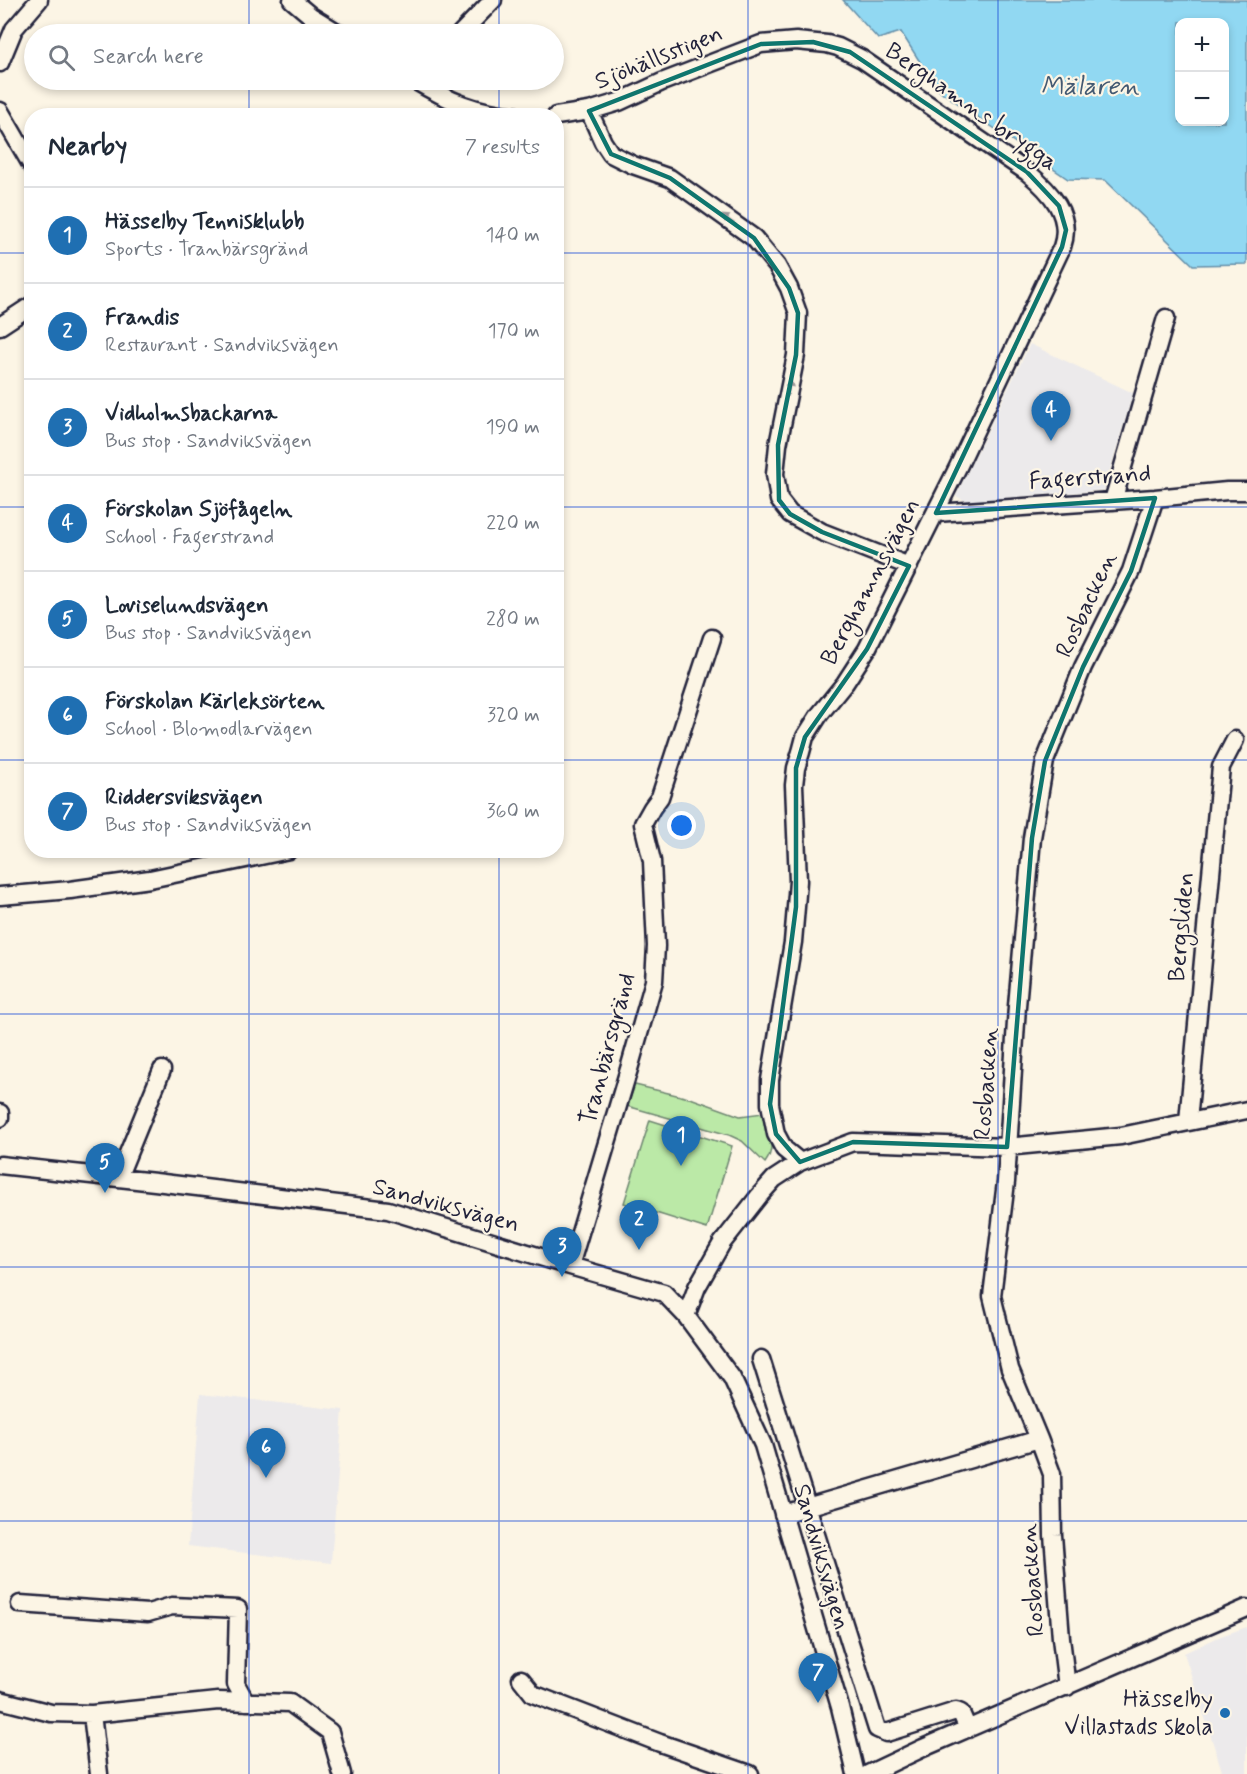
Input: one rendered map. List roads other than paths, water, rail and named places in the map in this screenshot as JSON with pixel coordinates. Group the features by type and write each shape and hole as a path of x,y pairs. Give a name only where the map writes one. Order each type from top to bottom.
{"street":[{"path":"0,63 14,29 39,0"},
{"path":"292,0 323,24"},
{"path":"470,24 493,0"},
{"name":"Sjöhällsstigen","path":"564,115 589,111 618,102 662,82 761,44 813,42 850,52"},
{"name":"Berghamns brygga","path":"850,52 1027,172 1042,185 1059,206"},
{"path":"435,90 470,108"},
{"path":"0,111 24,152"},
{"path":"589,111 611,154 633,165 670,178 754,238 781,273 789,288 798,313 796,355 778,446 775,474 779,500 790,514 822,532 909,566"},
{"name":"Berghamnsvägen","path":"800,1162 784,1149 776,1134 770,1104 770,1080 793,942 796,907 798,881 794,785 796,768 805,737 867,649 936,513 1062,247 1066,230 1059,206"},
{"path":"0,326 24,310"},
{"path":"1113,501 1166,318"},
{"name":"Fagerstrand","path":"936,513 1247,491"},
{"name":"Rosbacken","path":"1067,1687 1053,1535 1052,1474 1010,1369 992,1296 1006,1182 1017,1006 1032,838 1045,761 1083,667 1131,571 1155,498"},
{"name":"Tranbärsgränd","path":"570,1266 654,981 656,946 652,861 643,824 660,797 712,638"},
{"name":"Bergsliden","path":"1188,1121 1221,767 1235,740"},
{"path":"0,896 70,890 150,879 251,858"},
{"path":"118,1178 162,1070"},
{"path":"686,1316 697,1287 722,1243 774,1179 800,1162 853,1142 1007,1147 1121,1136 1247,1110"},
{"path":"0,1113 0,1118"},
{"name":"Sandviksvägen","path":"0,1165 388,1210 664,1293 686,1316 732,1378 763,1445 840,1707 856,1774"},
{"path":"761,1359 877,1729 886,1733 956,1711 962,1713 968,1729"},
{"path":"783,1514 1039,1439"},
{"path":"20,1604 148,1613 172,1606 238,1609 236,1684 246,1702"},
{"path":"868,1774 1247,1608"},
{"path":"521,1679 533,1694 660,1743 750,1774"},
{"path":"0,1700 51,1713 92,1714 218,1701 290,1703 330,1732 342,1774"},
{"path":"92,1714 99,1774"}],"water":[{"name":"Mälaren","path":"843,0 1247,0 1247,264 1193,265 1105,180 1068,179 937,89 901,32 878,39"}],"place":[{"name":"Förskolan Sjöfågeln","path":"1051,441"},
{"name":"Hässelby Tennisklubb","path":"681,1166"},
{"name":"Loviselundsvägen","path":"105,1193"},
{"name":"Frandis","path":"639,1250"},
{"name":"Vidholmsbackarna","path":"562,1277"},
{"name":"Förskolan Kärleksörten","path":"266,1478"},
{"name":"Riddersviksvägen","path":"818,1703"},
{"name":"Hässelby Villastads skola","path":"1225,1713"}]}
